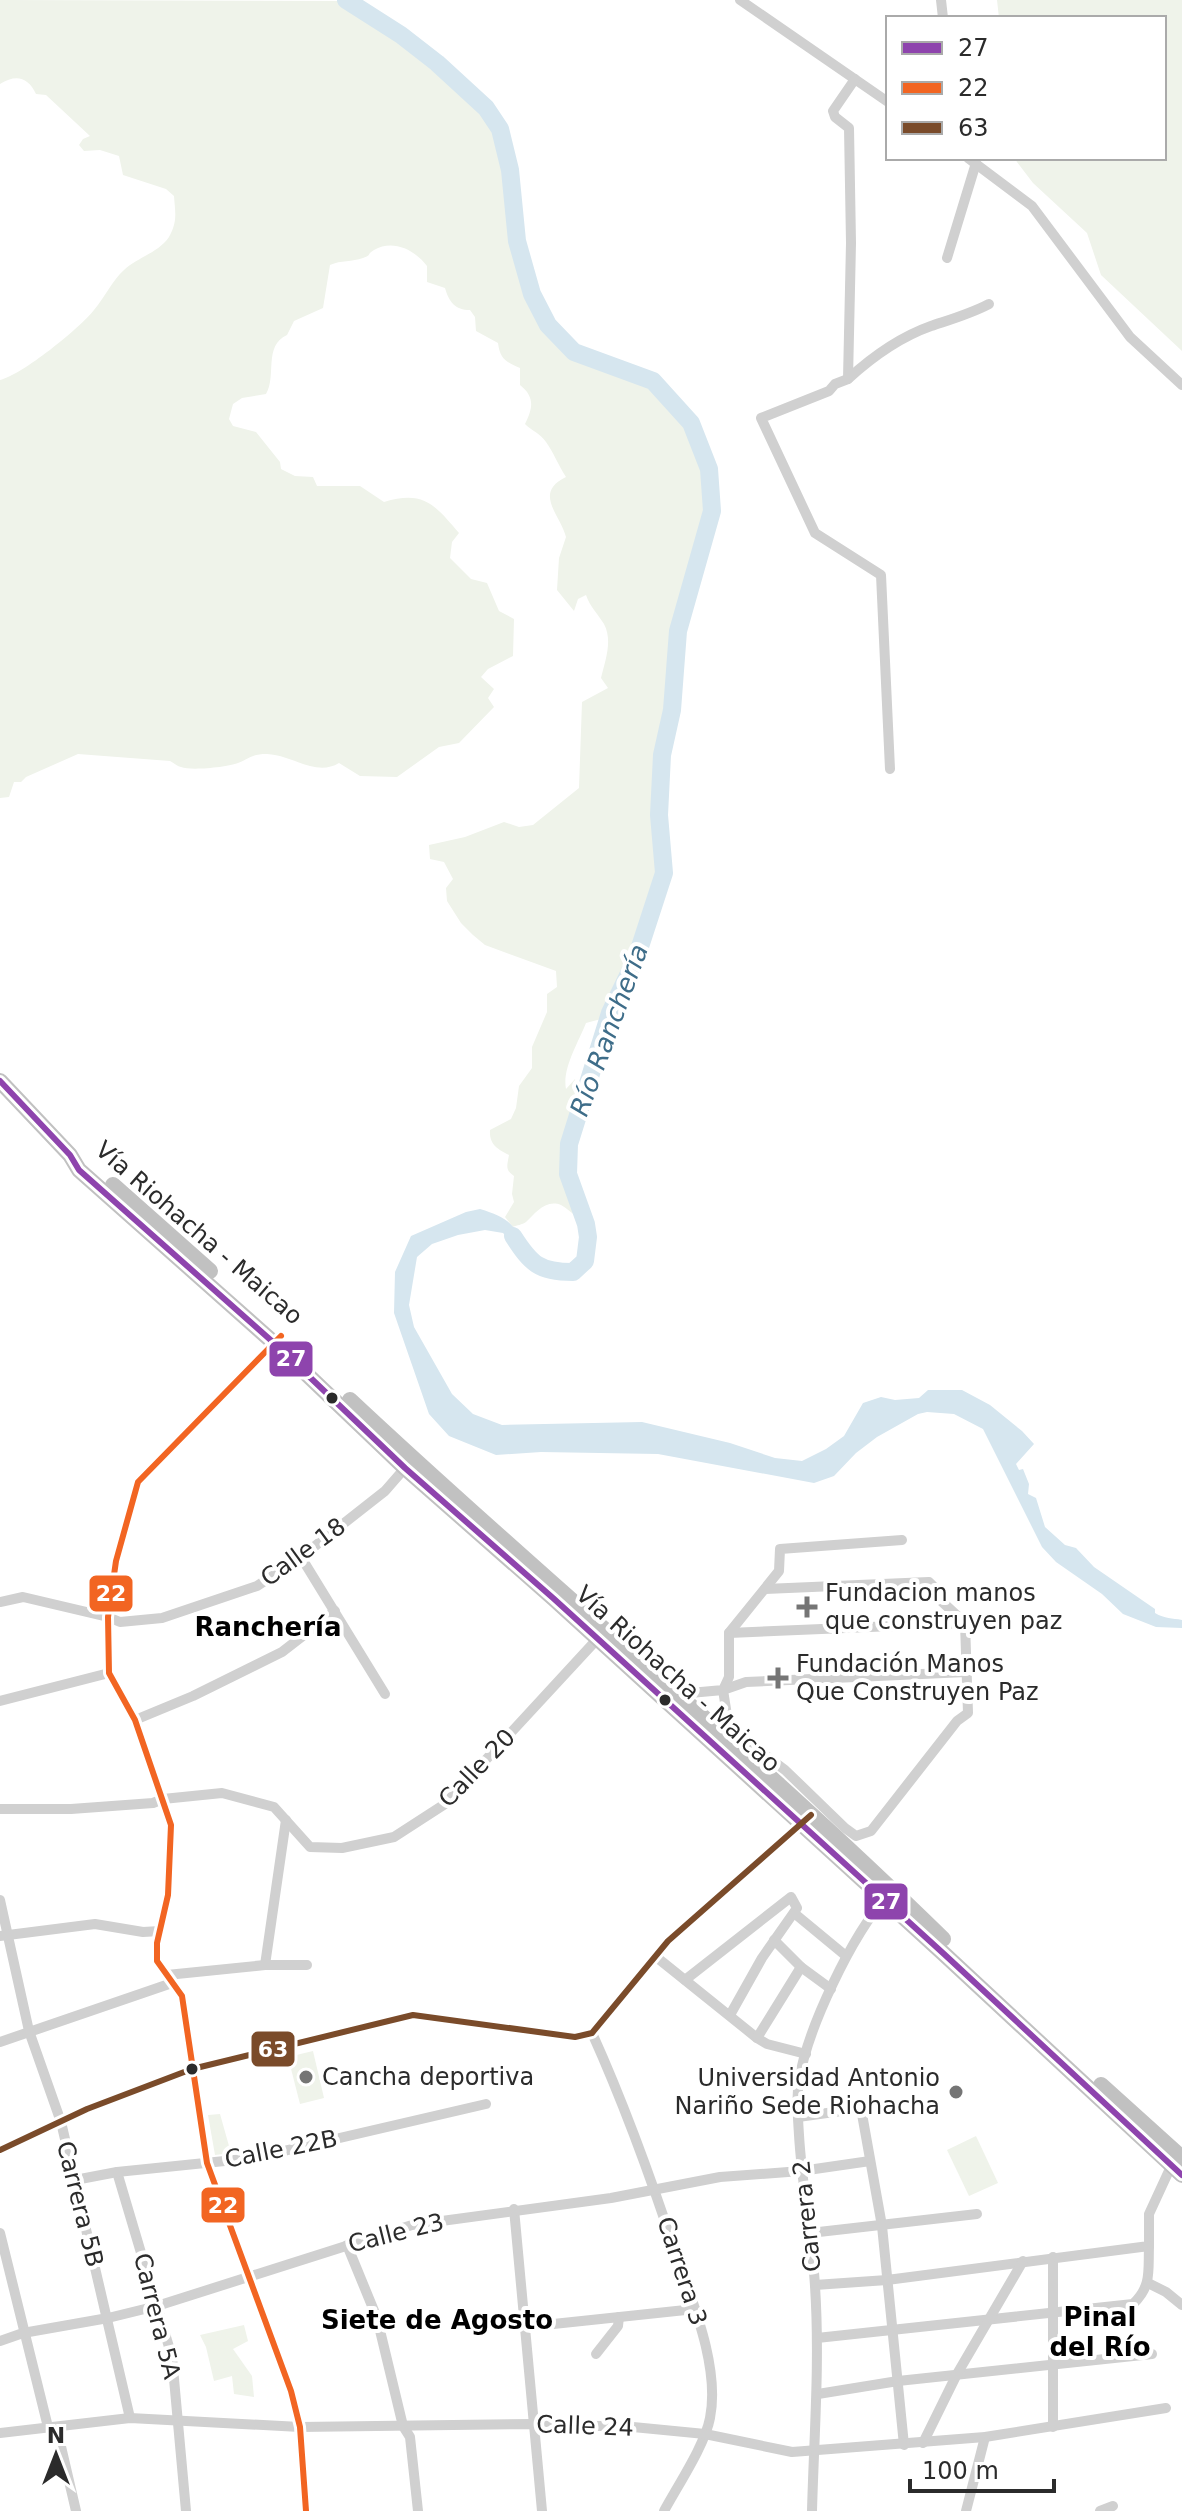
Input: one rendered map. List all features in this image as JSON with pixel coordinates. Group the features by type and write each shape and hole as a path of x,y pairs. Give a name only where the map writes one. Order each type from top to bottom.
{"highway":[{"path":"0,1081 34,1120"},
{"path":"0,1090 34,1120"},
{"name":"Vía Riohacha - Maicao","path":"34,1120 70,1155 85,1160 278,1340 412,1458 1178,2163"},
{"name":"Vía Riohacha - Maicao","path":"278,1340 405,1468 557,1594"}],"street":[{"path":"740,0 886,101"},
{"path":"848,379 851,243 849,128 835,117 833,111 855,79"},
{"path":"947,258 972,161 1032,206 1130,337 1182,385"},
{"path":"890,769 881,575 815,533 761,418 829,391 835,384 848,379 874,355 929,326 964,317 989,304"},
{"path":"278,1340 138,1482 116,1561 108,1617 109,1673 135,1720 171,1825 168,1895 157,1961 182,1996 207,2163 291,2391 300,2427 306,2511"},
{"name":"Calle 18","path":"0,1602 23,1597 120,1622 162,1618 257,1586 301,1557 385,1491 405,1468"},
{"path":"765,1589 929,1582 938,1598 965,1623 968,1713 957,1721 871,1831 856,1836 785,1770 729,1728 723,1690 729,1677 729,1633 779,1571 780,1549 902,1540"},
{"path":"301,1557 385,1694"},
{"path":"135,1720 193,1696 282,1652 335,1611"},
{"path":"729,1633 965,1623"},
{"name":"Calle 20","path":"0,1809 71,1809 153,1803 163,1799 222,1793 274,1807 310,1847 342,1848 394,1837 445,1804 602,1635"},
{"path":"674,1699 723,1690 746,1682 966,1672"},
{"path":"0,1701 109,1673"},
{"path":"265,1965 286,1820"},
{"path":"0,2150 87,2109 192,2069 413,2015 575,2037 592,2033 668,1941 806,1820"},
{"name":"Carrera 2","path":"812,2511 818,2394 817,2338 815,2285 801,2171 798,2082 806,2054 846,1956 888,1894"},
{"path":"685,1980 791,1897 797,1908 774,1940 730,2015"},
{"name":"Carrera 5B","path":"0,1900 4,1935 29,2031 61,2122 130,2418"},
{"path":"794,1913 846,1956"},
{"path":"4,1935 95,1924 143,1932 160,1931"},
{"path":"774,1940 801,1967 831,1989"},
{"path":"655,1956 757,2038 767,2044 806,2054"},
{"path":"0,2042 170,1979 265,1965 307,1965"},
{"path":"757,2038 801,1967"},
{"name":"Carrera 3","path":"592,2033 616,2085 655,2190 705,2341 710,2374 711,2413 705,2434 664,2511"},
{"name":"Calle 22B","path":"75,2180 117,2172 254,2158 486,2104"},
{"path":"798,2117 856,2109 862,2114 882,2226 904,2445"},
{"name":"Calle 23","path":"0,2341 23,2333 157,2306 412,2225 655,2190 720,2177 801,2171 870,2161"},
{"path":"817,2338 1133,2304 1144,2293 1148,2283 1149,2214 1178,2163"},
{"name":"Carrera 5A","path":"117,2172 172,2357 186,2511"},
{"path":"514,2209 542,2511"},
{"path":"810,2233 977,2214"},
{"path":"0,2233 48,2427 59,2438 76,2511"},
{"path":"347,2245 377,2318 403,2426 410,2437 418,2511"},
{"path":"815,2285 887,2280 1149,2246"},
{"path":"1053,2257 1053,2427"},
{"path":"923,2443 957,2374 992,2319 1023,2261"},
{"path":"1148,2283 1182,2305"},
{"path":"525,2327 695,2309"},
{"path":"596,2354 618,2326 619,2317"},
{"path":"818,2394 898,2381 1152,2354"},
{"name":"Calle 24","path":"0,2433 130,2418 300,2427 534,2424 633,2427 705,2434 792,2452 985,2437 1166,2408"},
{"path":"966,2511 985,2437"},
{"path":"1100,2511 1113,2506"}],"shaded area":[{"path":"0,0 348,1 437,64 486,108 500,129 510,170 517,241 532,294 548,325 574,352 653,381 691,423 709,469 712,511 678,631 672,710 662,755 659,811 664,873 636,959 610,1013 586,1023 566,1073 566,1089 575,1079 577,1099 564,1137 562,1159 564,1166 568,1166 582,1215 578,1217 561,1205 550,1204 524,1223 513,1227 505,1217 514,1202 514,1176 507,1167 509,1155 495,1146 490,1135 490,1130 511,1119 516,1108 519,1086 532,1068 532,1047 547,1012 547,994 557,987 556,971 485,945 473,935 447,901 446,888 453,879 444,862 430,859 429,845 465,837 504,822 519,827 533,825 579,788 582,702 608,688 601,678 607,651 607,631 586,595 578,599 574,611 557,590 559,558 566,537 550,497 556,483 566,477 544,439 525,424 531,403 520,385 520,368 504,359 498,343 476,331 475,317 470,310 453,304 445,288 427,282 427,266 416,255 403,248 389,246 374,250 363,258 330,265 323,308 294,321 287,335 275,346 266,394 242,398 233,404 229,419 233,426 256,432 280,462 281,469 295,476 313,477 317,486 360,486 384,502 419,499 428,502 443,515 459,533 452,542 450,558 471,579 487,583 499,611 514,619 513,656 488,669 481,677 494,689 488,698 494,707 459,743 439,747 397,777 360,776 339,763 330,767 313,767 267,754 226,766 193,769 170,761 78,754 21,782 14,782 9,797 0,798 0,380 36,360 76,328 124,270 154,251 169,237 175,216 174,196 166,189 123,175 119,156 100,150 84,151 79,145 90,136 46,95 36,94 21,79 0,84"},
{"path":"997,0 1182,0 1182,351 1101,275 1087,233 1033,183 1016,160 1166,160 1166,16 999,16"},
{"path":"480,1209 511,1224 525,1255 503,1233 485,1230 432,1244 417,1257 409,1305 414,1327 452,1394 473,1414 502,1425 642,1422 730,1443 775,1458 802,1461 844,1436 863,1403 881,1397 895,1400 919,1398 928,1390 962,1390 990,1405 1034,1444 1016,1464 1019,1470 1023,1469 1029,1484 1028,1494 1036,1498 1045,1527 1065,1545 1076,1548 1094,1567 1155,1609 1155,1613 1182,1620 1182,1628 1156,1627 1123,1614 1102,1594 1056,1562 1042,1547 983,1429 954,1414 918,1414 877,1437 834,1476 814,1483 658,1454 541,1452 496,1455 449,1436 429,1414 394,1313 395,1272 411,1236"},
{"name":"Cancha deportiva","path":"313,2051 324,2098 300,2104 288,2057"},
{"path":"220,2114 231,2153 215,2155 208,2115"},
{"path":"976,2136 998,2183 969,2196 947,2150"},
{"path":"244,2325 248,2341 233,2349 252,2376 254,2397 234,2394 232,2376 214,2381 200,2335"}],"waterway":[{"name":"Río Ranchería","path":"346,0 401,35 486,108 500,129 510,170 517,241 532,294 548,325 574,352 653,381 691,423 709,469 712,511 678,631 672,710 662,755 659,815 664,873 636,959 610,1013 569,1144 568,1174 588,1237 585,1261 573,1272 544,1268 531,1260 513,1236"}],"transit line":[{"name":"27","path":"0,1081 70,1155 79,1170 274,1343 405,1468 553,1598 1182,2175"},
{"name":"22","path":"281,1336 138,1482 116,1561 108,1617 109,1673 135,1720 171,1825 168,1895 157,1943 157,1961 182,1996 207,2163 291,2391 300,2427 306,2511"},
{"name":"63","path":"0,2150 87,2109 192,2069 413,2015 575,2037 592,2033 668,1941 811,1815"}],"place":[{"name":"Fundacion manos que construyen paz","path":"807,1607"},
{"name":"Fundación Manos Que Construyen Paz","path":"778,1678"},
{"name":"Cancha deportiva","path":"306,2077"},
{"name":"Universidad Antonio Nariño Sede Riohacha","path":"956,2092"}],"district":[{"name":"Ranchería","path":"268,1627"},
{"name":"Siete de Agosto","path":"437,2320"},
{"name":"Pinal del Río","path":"1100,2332"}]}
